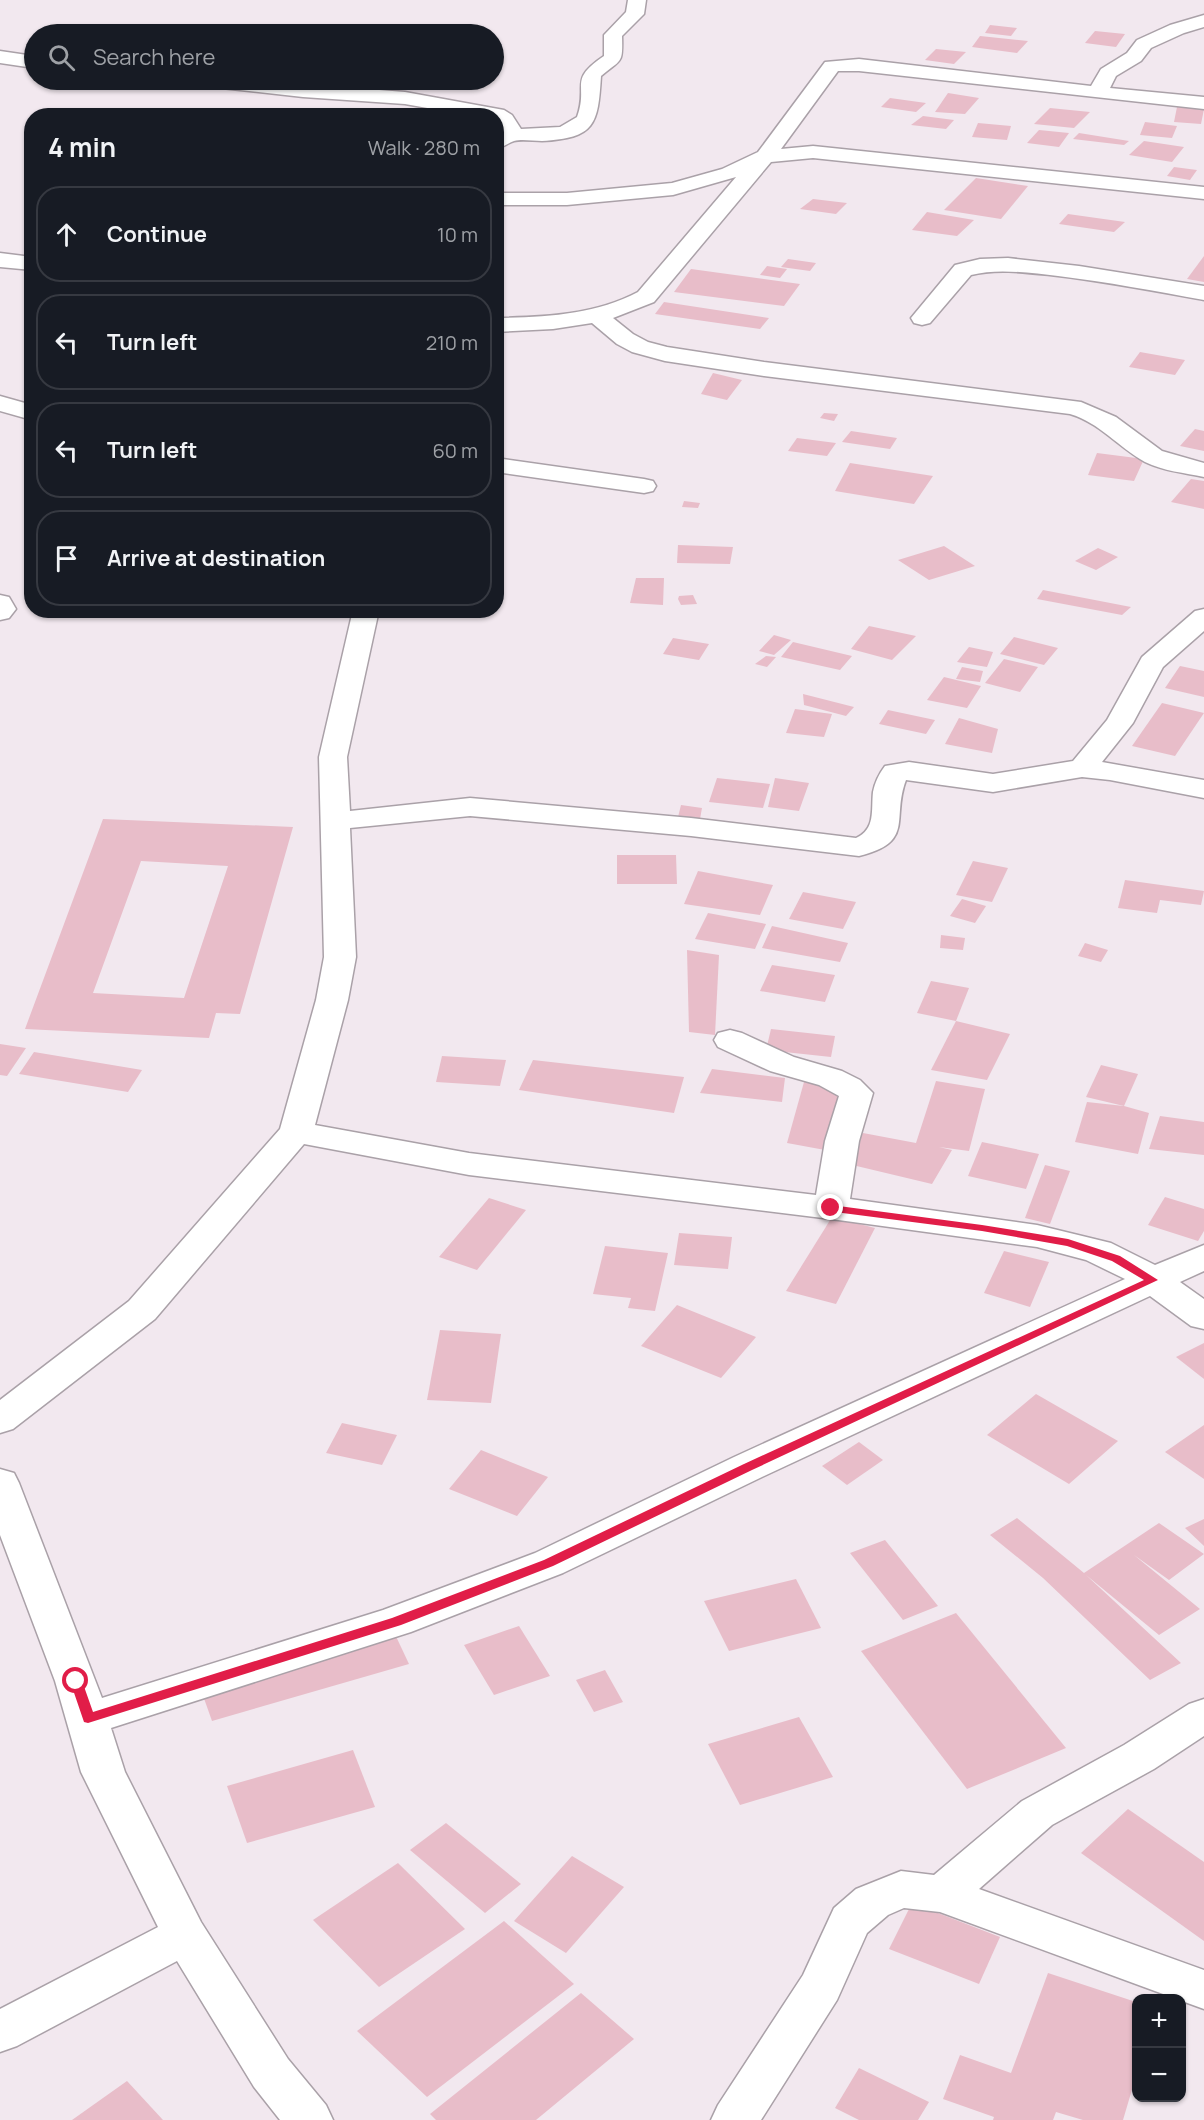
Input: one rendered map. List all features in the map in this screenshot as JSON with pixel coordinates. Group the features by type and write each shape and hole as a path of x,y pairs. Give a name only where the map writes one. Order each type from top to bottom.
{"street":[{"path":"504,139 565,131 583,123 588,117 591,76 593,72 613,58 613,35 635,14 637,0"},
{"path":"1098,92 1107,73 1134,57 1144,44 1177,29 1204,21"},
{"path":"0,57 24,61"},
{"path":"504,324 597,316 633,306 654,290 765,156 831,66 842,64 1204,103"},
{"path":"294,90 405,98 467,108"},
{"path":"504,119 511,128 504,138"},
{"path":"504,199 567,199 673,189 729,173 765,156 832,153 1204,193"},
{"path":"0,260 24,263"},
{"path":"922,318 963,270 971,266 987,264 1070,272 1204,293"},
{"path":"597,316 625,339 640,347 665,354 764,369 1073,407 1103,417 1160,460 1204,470"},
{"path":"0,403 24,410"},
{"path":"504,466 644,486"},
{"path":"0,603 3,609 0,612"},
{"path":"1082,768 1119,723 1152,663 1204,617"},
{"path":"0,1420 142,1310 296,1132 332,1000 340,957 333,757 364,618"},
{"path":"335,821 470,807 691,827 859,847 873,843 885,829 890,780 895,772 909,771 993,783 1082,768 1204,789"},
{"path":"730,1040 782,1064 831,1078 849,1086 856,1093 842,1141 831,1208"},
{"path":"296,1132 469,1164 831,1208 982,1228 1068,1243 1116,1259 1153,1280 1204,1317"},
{"path":"88,1719 397,1621 549,1563 748,1467 1204,1257"},
{"path":"0,1483 76,1681 102,1772 185,1935 271,2073 309,2120"},
{"path":"942,1893 1037,1813 1139,1757 1204,1716"},
{"path":"735,2120 821,1986 850,1922 872,1902 901,1889 942,1893 1204,1990"},
{"path":"0,2032 185,1935"}],"building":[{"path":"990,25 1017,28 1011,36 985,33"},
{"path":"1095,31 1125,34 1116,47 1085,43"},
{"path":"980,36 1028,41 1017,53 972,47"},
{"path":"936,49 966,52 954,64 925,60"},
{"path":"948,93 979,98 965,114 935,112"},
{"path":"890,98 926,103 916,112 881,107"},
{"path":"1177,107 1204,109 1201,124 1174,122"},
{"path":"1050,108 1090,112 1074,128 1034,124"},
{"path":"923,116 954,120 946,129 911,125"},
{"path":"1145,122 1177,126 1172,138 1140,135"},
{"path":"978,123 1011,126 1007,140 972,137"},
{"path":"1039,130 1069,133 1059,147 1027,143"},
{"path":"1079,133 1129,141 1124,145 1073,139"},
{"path":"1144,141 1184,147 1172,162 1129,155"},
{"path":"1174,167 1197,170 1190,180 1167,176"},
{"path":"976,178 1028,186 1001,219 944,210"},
{"path":"813,199 847,203 836,214 800,209"},
{"path":"927,212 974,220 957,236 912,230"},
{"path":"1068,214 1125,222 1114,232 1059,224"},
{"path":"1204,256 1204,282 1187,279"},
{"path":"788,259 816,263 810,271 781,267"},
{"path":"767,266 787,269 780,278 760,275"},
{"path":"691,269 800,284 784,306 674,292"},
{"path":"664,302 769,318 760,329 655,314"},
{"path":"1140,352 1185,360 1175,375 1129,367"},
{"path":"713,373 742,380 727,400 701,394"},
{"path":"824,413 838,414 834,421 820,418"},
{"path":"1195,429 1204,431 1204,451 1180,446"},
{"path":"851,431 897,438 890,449 842,442"},
{"path":"797,438 836,443 827,456 788,451"},
{"path":"1097,453 1144,459 1134,481 1088,475"},
{"path":"850,463 933,476 914,504 835,491"},
{"path":"1191,479 1204,481 1204,509 1171,502"},
{"path":"684,501 700,503 698,508 682,507"},
{"path":"678,545 733,547 730,564 677,563"},
{"path":"944,546 975,566 929,580 898,560"},
{"path":"1098,548 1118,557 1096,570 1075,561"},
{"path":"636,578 664,578 663,605 630,603"},
{"path":"1043,590 1131,607 1122,615 1037,599"},
{"path":"693,595 697,604 681,605 679,596"},
{"path":"869,626 916,636 892,660 851,649"},
{"path":"774,635 791,640 774,655 759,651"},
{"path":"1014,637 1058,648 1044,665 1000,654"},
{"path":"673,638 709,644 699,660 663,654"},
{"path":"793,642 852,656 840,670 781,657"},
{"path":"969,647 993,652 987,667 957,662"},
{"path":"766,656 776,657 767,667 755,664"},
{"path":"1004,659 1038,667 1020,692 985,683"},
{"path":"1180,666 1204,671 1204,697 1165,688"},
{"path":"962,667 983,671 980,682 956,679"},
{"path":"944,677 981,686 967,708 927,700"},
{"path":"803,694 854,707 846,716 804,705"},
{"path":"1162,703 1204,713 1175,756 1132,746"},
{"path":"795,709 832,714 824,737 786,733"},
{"path":"888,710 935,720 926,734 879,724"},
{"path":"959,718 998,729 992,753 945,744"},
{"path":"717,778 770,784 763,808 709,802"},
{"path":"775,778 809,783 799,811 768,807"},
{"path":"681,805 702,808 700,819 678,817"},
{"path":"103,819 293,827 240,1014 216,1013 209,1038 25,1029","holes":["141,861 228,866 184,998 93,993"]},
{"path":"617,855 676,855 677,884 617,884"},
{"path":"973,861 1008,868 992,902 956,895"},
{"path":"698,871 773,885 760,915 684,904"},
{"path":"1125,880 1204,891 1201,905 1160,900 1157,913 1118,908"},
{"path":"803,892 856,902 843,929 789,919"},
{"path":"962,899 986,906 975,923 950,916"},
{"path":"708,913 766,924 755,949 695,939"},
{"path":"772,926 848,943 840,962 762,948"},
{"path":"941,935 965,938 963,950 940,948"},
{"path":"1085,943 1108,950 1101,962 1078,956"},
{"path":"687,950 719,955 715,1035 689,1032"},
{"path":"772,965 835,975 825,1002 760,991"},
{"path":"931,981 969,988 956,1021 917,1013"},
{"path":"956,1021 1010,1034 987,1080 931,1070"},
{"path":"771,1029 835,1036 831,1057 766,1050"},
{"path":"0,1044 26,1048 7,1076 0,1075"},
{"path":"34,1052 142,1070 128,1092 19,1074"},
{"path":"442,1056 506,1060 500,1086 436,1082"},
{"path":"533,1060 684,1077 674,1113 519,1090"},
{"path":"1101,1065 1138,1074 1124,1106 1086,1097"},
{"path":"712,1069 785,1078 782,1102 700,1093"},
{"path":"936,1081 985,1089 969,1151 939,1147 952,1150 932,1184 844,1163 863,1133 916,1143"},
{"path":"804,1082 843,1087 825,1150 787,1143"},
{"path":"1087,1102 1124,1106 1149,1113 1138,1154 1075,1142"},
{"path":"1160,1116 1204,1122 1204,1155 1149,1149"},
{"path":"982,1142 1039,1154 1026,1189 968,1176"},
{"path":"1045,1165 1070,1171 1050,1224 1025,1218"},
{"path":"1165,1197 1204,1209 1204,1231 1198,1241 1148,1225"},
{"path":"489,1198 526,1210 477,1270 439,1257"},
{"path":"832,1217 875,1228 836,1304 786,1291"},
{"path":"679,1233 732,1237 728,1269 674,1265"},
{"path":"605,1246 668,1253 655,1311 628,1308 631,1298 593,1294"},
{"path":"1004,1251 1049,1262 1030,1307 984,1293"},
{"path":"677,1305 756,1337 721,1378 641,1346"},
{"path":"440,1330 501,1334 491,1403 427,1400"},
{"path":"1204,1343 1204,1379 1176,1357"},
{"path":"1036,1394 1118,1441 1069,1484 987,1435"},
{"path":"342,1423 397,1435 382,1465 326,1453"},
{"path":"1204,1425 1204,1479 1165,1452"},
{"path":"859,1442 883,1460 847,1485 822,1466"},
{"path":"481,1450 548,1477 517,1516 449,1489"},
{"path":"1017,1518 1084,1573 1159,1523 1204,1554 1169,1580 1134,1555 1200,1609 1159,1635 1086,1575 1181,1663 1150,1680 1043,1578 990,1535"},
{"path":"1204,1519 1204,1546 1185,1528"},
{"path":"885,1540 938,1606 903,1620 850,1553"},
{"path":"796,1579 821,1628 729,1651 704,1601"},
{"path":"956,1613 1066,1748 967,1789 861,1651"},
{"path":"519,1626 550,1676 494,1695 464,1645"},
{"path":"393,1630 409,1664 212,1721 201,1690"},
{"path":"605,1670 623,1702 594,1712 576,1680"},
{"path":"799,1717 833,1777 740,1805 708,1744"},
{"path":"353,1750 375,1807 247,1843 227,1786"},
{"path":"1128,1809 1204,1862 1204,1941 1081,1853"},
{"path":"446,1823 521,1884 485,1913 410,1850"},
{"path":"572,1856 624,1887 566,1953 514,1921"},
{"path":"398,1863 465,1929 379,1987 313,1920"},
{"path":"912,1903 1000,1937 979,1984 889,1949"},
{"path":"504,1921 574,1984 427,2097 357,2031"},
{"path":"1048,1973 1132,2001 1132,2090 1123,2120 1083,2120 1056,2112 1053,2120 993,2120 994,2117 943,2099 960,2055 1011,2073"},
{"path":"581,1993 634,2039 536,2120 436,2120 430,2114"},
{"path":"859,2068 929,2102 918,2120 859,2120 835,2108"},
{"path":"127,2081 163,2120 72,2120"}],"route":[{"path":"76,1681 88,1719 397,1621 549,1563 748,1467 1153,1280 1116,1259 1068,1243 1037,1236 831,1208"}]}
